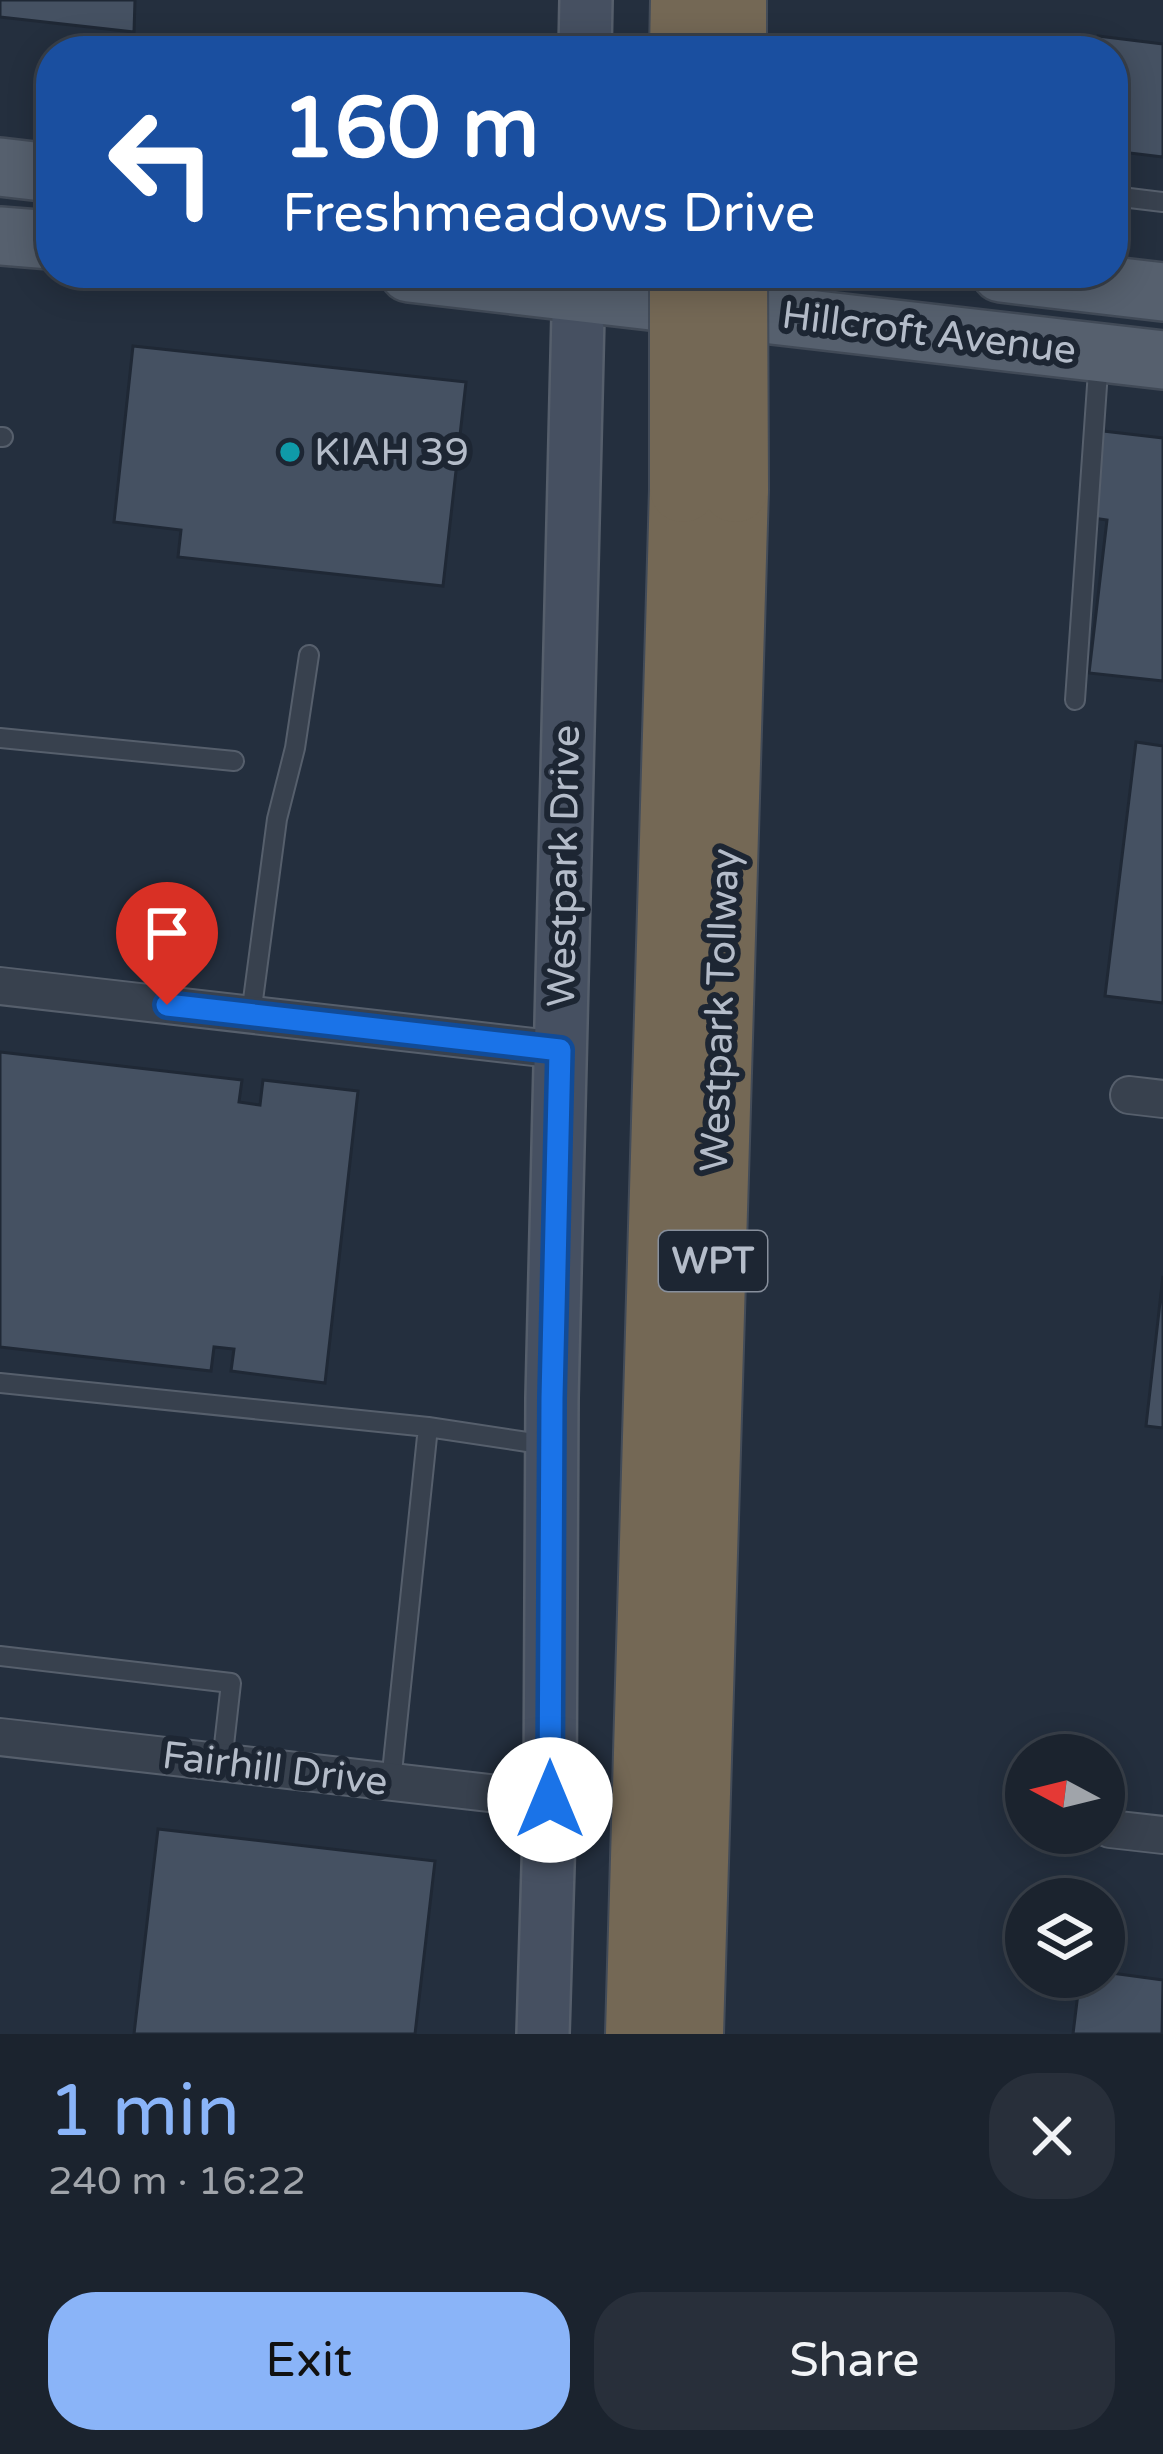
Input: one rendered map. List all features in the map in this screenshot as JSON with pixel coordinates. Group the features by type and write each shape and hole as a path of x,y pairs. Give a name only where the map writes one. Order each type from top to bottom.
{"highway":[{"path":"698,36 723,12"},
{"name":"Westpark Tollway","path":"685,288 709,489 690,2034"},
{"name":"Westpark Tollway","path":"639,2034 709,489 732,288"}],"main road":[{"path":"585,36 586,0"},
{"path":"0,167 36,171"},
{"path":"0,236 36,239"},
{"name":"Westpark Drive","path":"543,2034 579,288"},
{"name":"Hillcroft Avenue","path":"617,288 1163,360"},
{"name":"Hillcroft Avenue","path":"1128,288 1163,292"}],"street":[{"path":"0,986 560,1050"},
{"name":"Fairhill Drive","path":"0,1737 550,1800"},
{"path":"1125,1830 1163,1834"}],"lane":[{"path":"1128,198 1163,202"},
{"path":"1076,700 1100,352"},
{"path":"251,1015 277,819 295,748 309,655"},
{"path":"0,738 234,761"},
{"path":"0,1383 428,1427 552,1445"},
{"path":"392,1782 428,1427"},
{"path":"0,1656 231,1683 222,1763"}],"building":[{"path":"0,0 135,0 134,32 0,17"},
{"path":"1128,40 1163,44 1163,157 1128,153"},
{"name":"KIAH 39","path":"133,346 466,382 443,586 178,557 181,530 114,522"},
{"path":"1103,431 1163,438 1163,681 1089,673 1107,520 1093,518"},
{"path":"1136,742 1163,746 1163,1003 1105,996"},
{"path":"0,1052 242,1080 239,1102 260,1105 263,1080 358,1091 325,1383 231,1371 234,1349 214,1347 211,1371 0,1347"},
{"path":"1163,1276 1163,1428 1146,1426"},
{"path":"158,1829 435,1861 415,2034 134,2034"},
{"path":"1125,1975 1163,1980 1162,2034 1073,2034 1077,1998 1125,1998"}],"place":[{"name":"KIAH 39","path":"290,452"}],"route":[{"path":"167,1005 560,1050 550,1800"}]}
